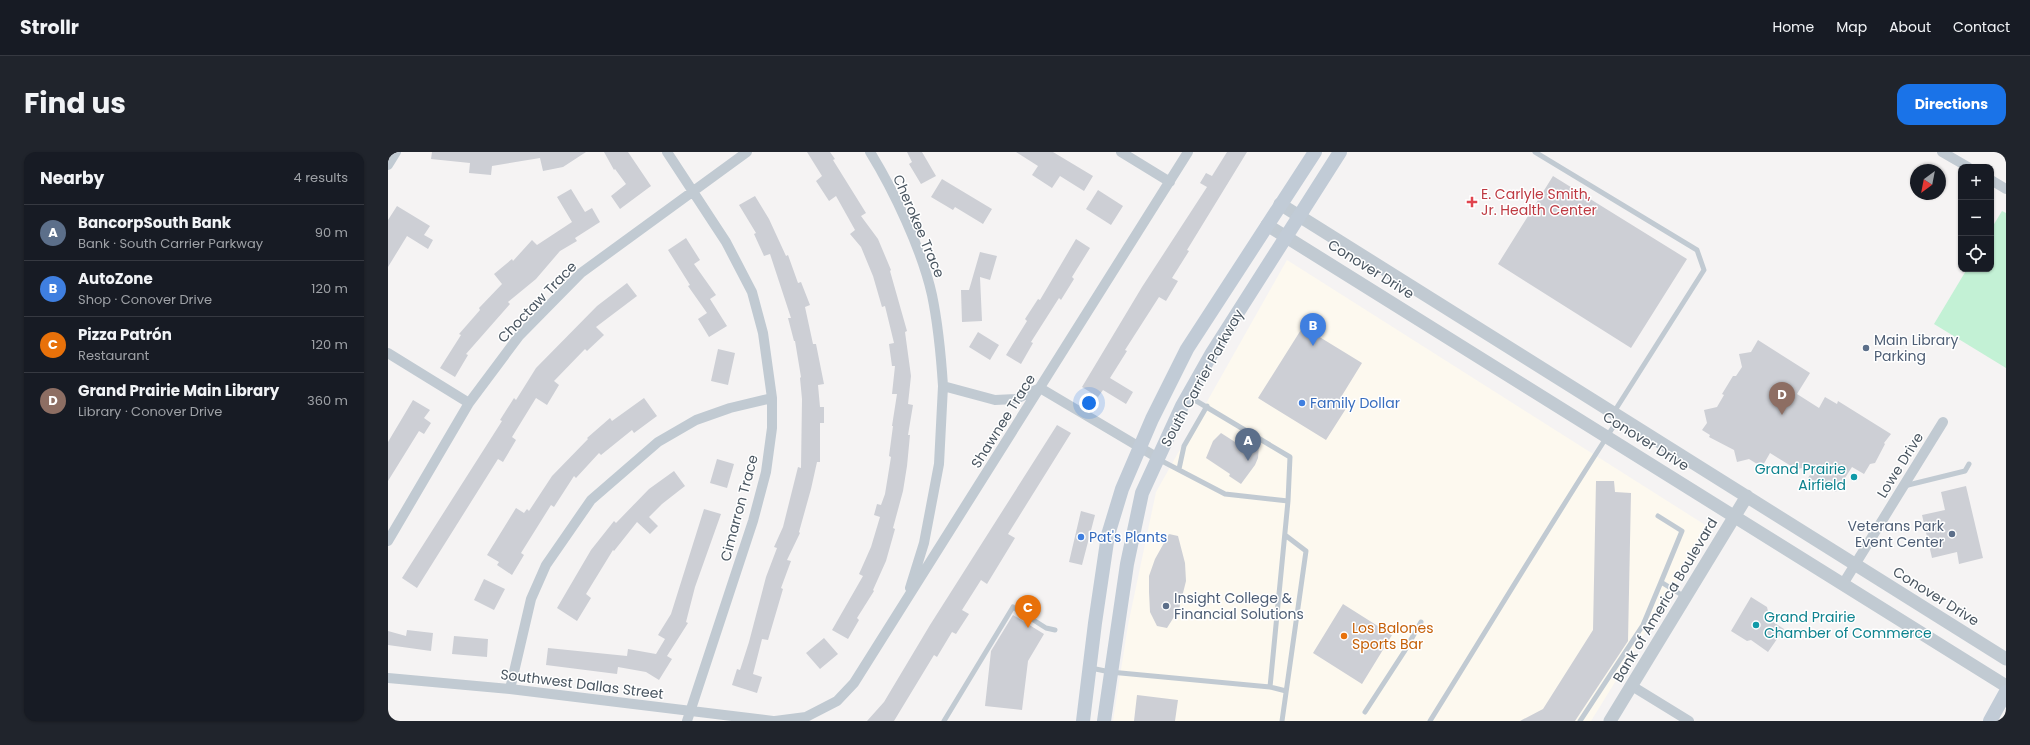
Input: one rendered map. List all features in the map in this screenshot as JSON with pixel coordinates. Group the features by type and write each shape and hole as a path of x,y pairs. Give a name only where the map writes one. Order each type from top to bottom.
{"main road":[{"name":"South Carrier Parkway","path":"1084,721 1095,623 1108,535 1122,489 1139,448 1187,349 1315,152"},
{"name":"South Carrier Parkway","path":"1104,721 1127,564 1142,492 1188,396 1212,353 1340,152"},
{"path":"1990,721 2006,692"}],"street":[{"path":"388,165 396,152"},
{"name":"Cimarron Trace","path":"667,152 726,242 752,292 764,333 772,398 772,428 766,472 753,521 689,716"},
{"name":"Choctaw Trace","path":"388,541 468,403 519,336 581,273 747,152"},
{"name":"Cherokee Trace","path":"870,152 904,217 920,258 932,294 941,350 943,386 939,464 924,543 906,601"},
{"path":"1121,152 1170,182"},
{"name":"Shawnee Trace","path":"837,701 854,683 1188,152"},
{"path":"1942,152 1963,164"},
{"path":"1994,182 2006,189"},
{"name":"Conover Drive","path":"1280,204 2006,659"},
{"name":"Conover Drive","path":"1267,225 2006,686"},
{"path":"388,354 468,403"},
{"path":"943,386 995,400 1016,399 1040,388 1158,458"},
{"path":"510,689 531,598 546,565 591,500 658,442 696,420 730,408 772,398"},
{"name":"Lowe Drive","path":"1843,584 1943,422"},
{"name":"Bank of America Boulevard","path":"1610,721 1747,496"},
{"name":"Southwest Dallas Street","path":"388,678 510,689 689,716 774,721 806,718 837,701"},
{"path":"1632,686 1689,721"}],"lane":[{"path":"1430,721 1481,640 1539,541 1607,436 1617,415 1704,270 1697,250 1535,152"},
{"path":"1188,396 1290,457 1288,501 1270,687"},
{"path":"1180,469 1184,446 1207,406"},
{"path":"1158,458 1225,494 1288,501"},
{"path":"1904,486 1966,471 1969,464"},
{"path":"1580,721 1643,625 1682,532 1658,516"},
{"path":"1282,721 1306,551 1285,535"},
{"path":"1661,582 1686,597"},
{"path":"944,721 1013,607 1046,628 1055,630"},
{"path":"1365,712 1421,622"},
{"path":"1091,668 1110,672 1270,687 1286,691"}],"shaded area":[{"path":"1287,260 1710,528 1591,721 1113,721 1128,625 1156,492"}],"green space":[{"path":"2002,211 2006,213 2006,368 1934,324 1965,272 1994,272 1994,224"}],"building":[{"path":"432,152 586,152 563,167 543,171 540,158 492,166 491,175 469,173 470,163 431,159"},
{"path":"604,152 628,152 651,186 620,209 611,196 626,184 615,169 614,170"},
{"path":"807,152 830,152 835,159 833,160 866,213 861,216 878,239 891,270 890,271 907,331 905,332 911,376 908,404 913,405 908,435 910,435 907,466 903,491 893,528 895,529 886,561 873,590 874,591 857,618 859,620 848,639 832,630 863,576 859,574 871,547 880,517 874,515 877,504 881,505 885,494 891,457 889,456 897,394 892,394 895,366 892,366 889,344 894,343 885,306 882,307 873,276 861,247 850,234 855,230 836,196 829,201 816,181 822,176"},
{"path":"907,152 922,152 936,176 921,184 909,164 912,162"},
{"path":"1016,152 1053,152 1093,176 1084,191 1060,176 1052,188 1032,175 1038,166"},
{"path":"1227,152 1247,152 1187,250 1189,251 1172,278 1178,281 1166,301 1159,297 1125,350 1127,351 1110,378 1133,392 1126,404 1103,390 1098,397 1082,387 1142,287 1207,187 1200,183 1206,173 1212,176"},
{"path":"1553,176 1687,259 1631,348 1498,264"},
{"path":"942,179 992,209 983,224 955,207 953,210 931,197"},
{"path":"571,189 585,212 592,208 600,222 575,238 577,241 560,251 536,279 508,302 510,304 466,354 468,355 455,377 440,368 461,335 459,334 480,310 479,308 502,284 494,274 512,259 513,261 532,240 537,245 572,222 557,197"},
{"path":"1098,190 1123,206 1111,225 1086,209"},
{"path":"755,196 769,219 786,256 788,255 798,283 801,282 810,305 805,307 813,344 816,344 824,384 818,385 820,407 824,407 824,423 820,423 820,462 817,462 799,532 800,533 787,560 791,561 781,588 783,589 768,640 762,639 753,674 762,677 757,693 732,685 737,669 740,670 749,642 766,577 777,548 774,547 783,527 798,467 801,468 802,399 801,377 795,341 788,318 791,318 770,254 764,256 754,234 756,233 739,205"},
{"path":"397,206 430,226 424,235 433,240 428,249 407,236 388,267 388,220"},
{"path":"686,238 700,260 694,264 716,295 710,299 727,326 709,337 698,319 707,313 688,286 690,285 668,250"},
{"path":"1076,239 1090,248 1072,277 1074,279 1061,300 1059,298 1031,342 1033,343 1021,364 1006,355 1027,321 1025,319 1038,299 1040,300"},
{"path":"980,252 997,256 990,280 980,277 982,321 962,322 961,290 969,290"},
{"path":"627,283 637,296 596,327 604,335 587,351 585,349 554,381 559,385 547,405 536,398 512,437 516,440 503,462 498,459 417,588 402,578 502,421 500,420 514,398 516,400 536,368 597,306"},
{"path":"1309,317 1313,333 1362,363 1338,402 1347,407 1326,440 1258,398"},
{"path":"978,332 999,345 990,360 969,347"},
{"path":"1758,340 1810,373 1797,394 1819,408 1825,397 1837,404 1838,401 1891,434 1884,443 1885,444 1875,463 1870,464 1864,474 1852,467 1836,492 1808,478 1816,466 1796,469 1770,453 1762,467 1749,459 1737,462 1734,450 1709,437 1710,435 1702,430 1707,423 1704,410 1717,407 1724,395 1722,394 1733,376 1736,376 1742,367 1739,354 1751,352"},
{"path":"718,349 735,353 728,385 711,381"},
{"path":"644,398 657,416 634,433 632,430 601,455 599,453 576,478 574,476 554,507 551,505 521,553 524,555 512,575 497,565 499,562 487,555 516,508 524,513 527,509 529,511 552,476 588,439 587,438 610,418 612,421"},
{"path":"413,400 430,410 424,418 431,423 424,434 419,431 388,481 388,442"},
{"path":"1057,425 1071,433 1008,534 1015,538 987,584 981,580 962,610 969,614 956,634 952,632 937,657 934,655 894,721 867,721 884,702 930,625"},
{"path":"1221,433 1246,449 1247,438 1259,445 1258,458 1255,465 1241,484 1229,476 1230,474 1206,458 1213,441"},
{"path":"717,459 734,464 727,488 710,483"},
{"path":"674,471 685,486 662,504 649,517 658,526 650,534 637,522 614,551 613,550 586,594 591,598 577,621 557,608 591,550 614,521 616,523 649,489"},
{"path":"1596,481 1614,481 1615,492 1631,493 1628,641 1575,721 1520,721 1543,709 1593,630"},
{"name":"Veterans Park Event Center","path":"1966,486 1983,558 1959,564 1957,552 1932,558 1922,515 1945,510 1941,492"},
{"path":"704,509 721,514 695,587 686,622 688,623 667,656 672,659 659,680 646,672 618,667 617,674 546,665 548,648 627,656 628,649 656,654 665,639 658,635 671,614"},
{"path":"1081,511 1095,515 1082,565 1069,562"},
{"path":"1169,534 1178,536 1185,563 1186,581 1179,609 1167,628 1157,626 1150,612 1149,576 1155,559"},
{"path":"484,579 505,589 494,610 474,600"},
{"name":"Grand Prairie Chamber of Commerce","path":"1751,597 1767,607 1770,620 1784,629 1768,652 1751,640 1747,641 1731,631"},
{"path":"1343,604 1392,635 1362,684 1313,653"},
{"path":"1013,615 1044,634 1028,661 1022,710 985,706 991,651"},
{"path":"407,630 433,633 431,651 388,645 388,631 406,636"},
{"path":"454,636 488,639 487,657 452,654"},
{"path":"824,638 838,654 820,669 806,653"},
{"path":"1137,695 1178,700 1175,721 1134,721"}],"place":[{"name":"E. Carlyle Smith, Jr. Health Center","path":"1472,202"},
{"name":"AutoZone","path":"1313,346"},
{"name":"Main Library Parking","path":"1866,348"},
{"name":"Family Dollar","path":"1302,403"},
{"name":"Grand Prairie Main Library","path":"1782,415"},
{"name":"BancorpSouth Bank","path":"1248,461"},
{"name":"Grand Prairie Airfield","path":"1854,477"},
{"name":"Veterans Park Event Center","path":"1952,534"},
{"name":"Pat's Plants","path":"1081,537"},
{"name":"Insight College & Financial Solutions","path":"1166,606"},
{"name":"Grand Prairie Chamber of Commerce","path":"1756,625"},
{"name":"Pizza Patrón","path":"1028,628"},
{"name":"Los Balones Sports Bar","path":"1344,636"}]}
